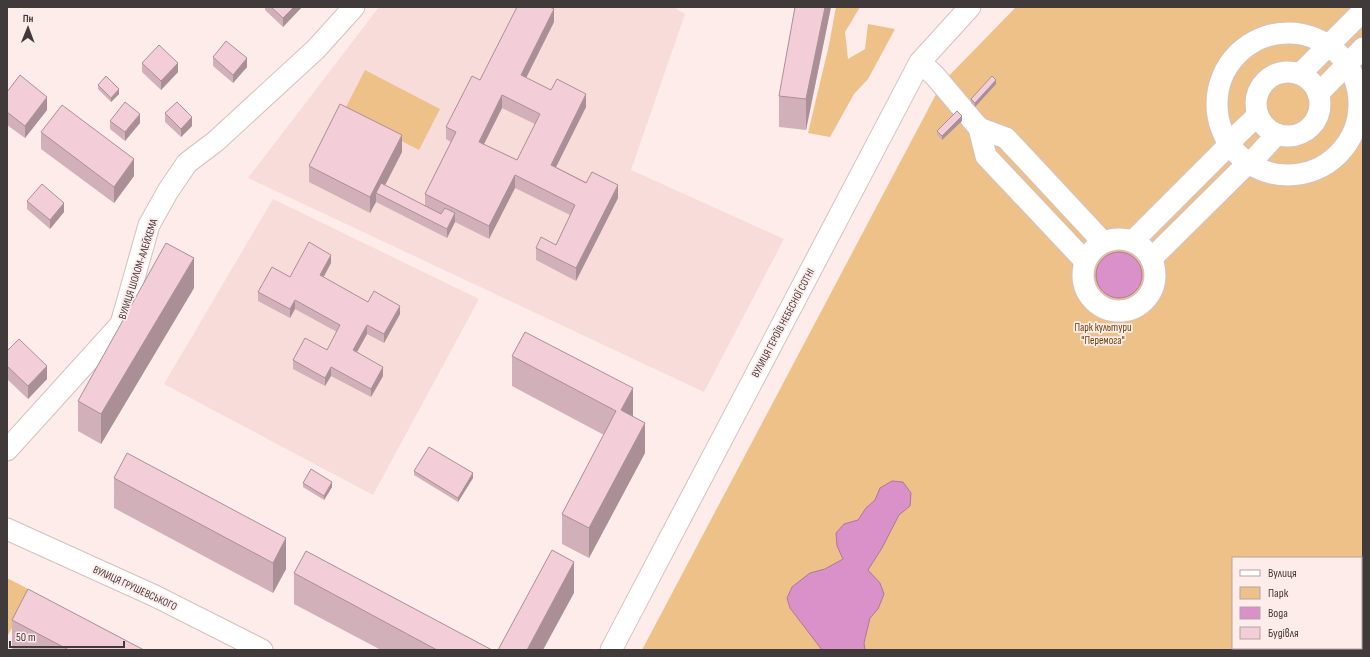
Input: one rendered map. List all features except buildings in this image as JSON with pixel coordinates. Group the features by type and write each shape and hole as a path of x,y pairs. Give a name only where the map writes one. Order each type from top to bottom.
{"street":[{"name":"ВУЛИЦЯ ШОЛОМ-АЛЕЙХЕМА","path":"7,450 121,324 150,225 168,191 187,163 216,141 316,49 354,7"},
{"name":"ВУЛИЦЯ ГЕРОЇВ НЕБЕСНОЇ СОТНІ","path":"611,650 920,62 970,7"},
{"path":"1300,74 1363,11"},
{"path":"1277,34 1302,34 1317,39 1329,46 1341,56 1347,64 1354,75 1358,87 1359,112 1352,135 1346,146 1328,163 1305,173 1280,174 1268,172 1248,162 1237,153 1230,144 1223,132 1219,120 1218,97 1224,74 1237,55 1255,41 1277,34"},
{"path":"1318,94 1363,48"},
{"path":"920,62 935,76 978,128 986,156 1085,261"},
{"path":"1282,72 1300,74 1311,81 1318,94 1320,107 1317,117 1312,125 1295,135 1277,134 1264,125 1258,115 1256,104 1258,93 1263,84 1272,76 1282,72"},
{"path":"1133,241 1258,115"},
{"path":"978,128 1006,138 1103,242"},
{"path":"1151,258 1248,162 1256,157 1277,134"},
{"path":"1120,238 1133,241 1142,246 1151,258 1155,272 1154,285 1152,290 1140,304 1123,311 1105,308 1095,302 1085,287 1083,282 1085,261 1093,249 1103,242 1120,238"},
{"name":"ВУЛИЦЯ ГРУШЕВСЬКОГО","path":"7,529 155,596 262,650"}],"shaded area":[{"path":"379,7 673,7 685,14 631,170 784,239 704,392 248,178"},
{"path":"273,199 479,299 373,495 164,384"}],"green space":[{"path":"836,7 860,7 845,32 848,59 865,49 868,24 895,29 868,79 854,94 830,137 808,133 829,45"},
{"name":"Парк культури \"Перемога\"","path":"1016,7 1363,7 1363,650 642,650 942,83"},
{"path":"365,70 440,109 419,150 344,111"},
{"path":"7,578 32,591 7,637"}],"water":[{"path":"1124,252 1136,258 1141,266 1141,284 1136,292 1128,297 1114,298 1102,292 1097,284 1096,270 1102,258 1110,253"},
{"path":"892,481 903,482 911,493 910,506 899,515 882,548 868,570 880,583 884,594 878,609 870,618 864,643 865,650 822,650 790,608 787,598 792,587 810,573 825,569 843,559 837,546 836,533 844,524 858,520 866,508 875,500 880,488"}]}
